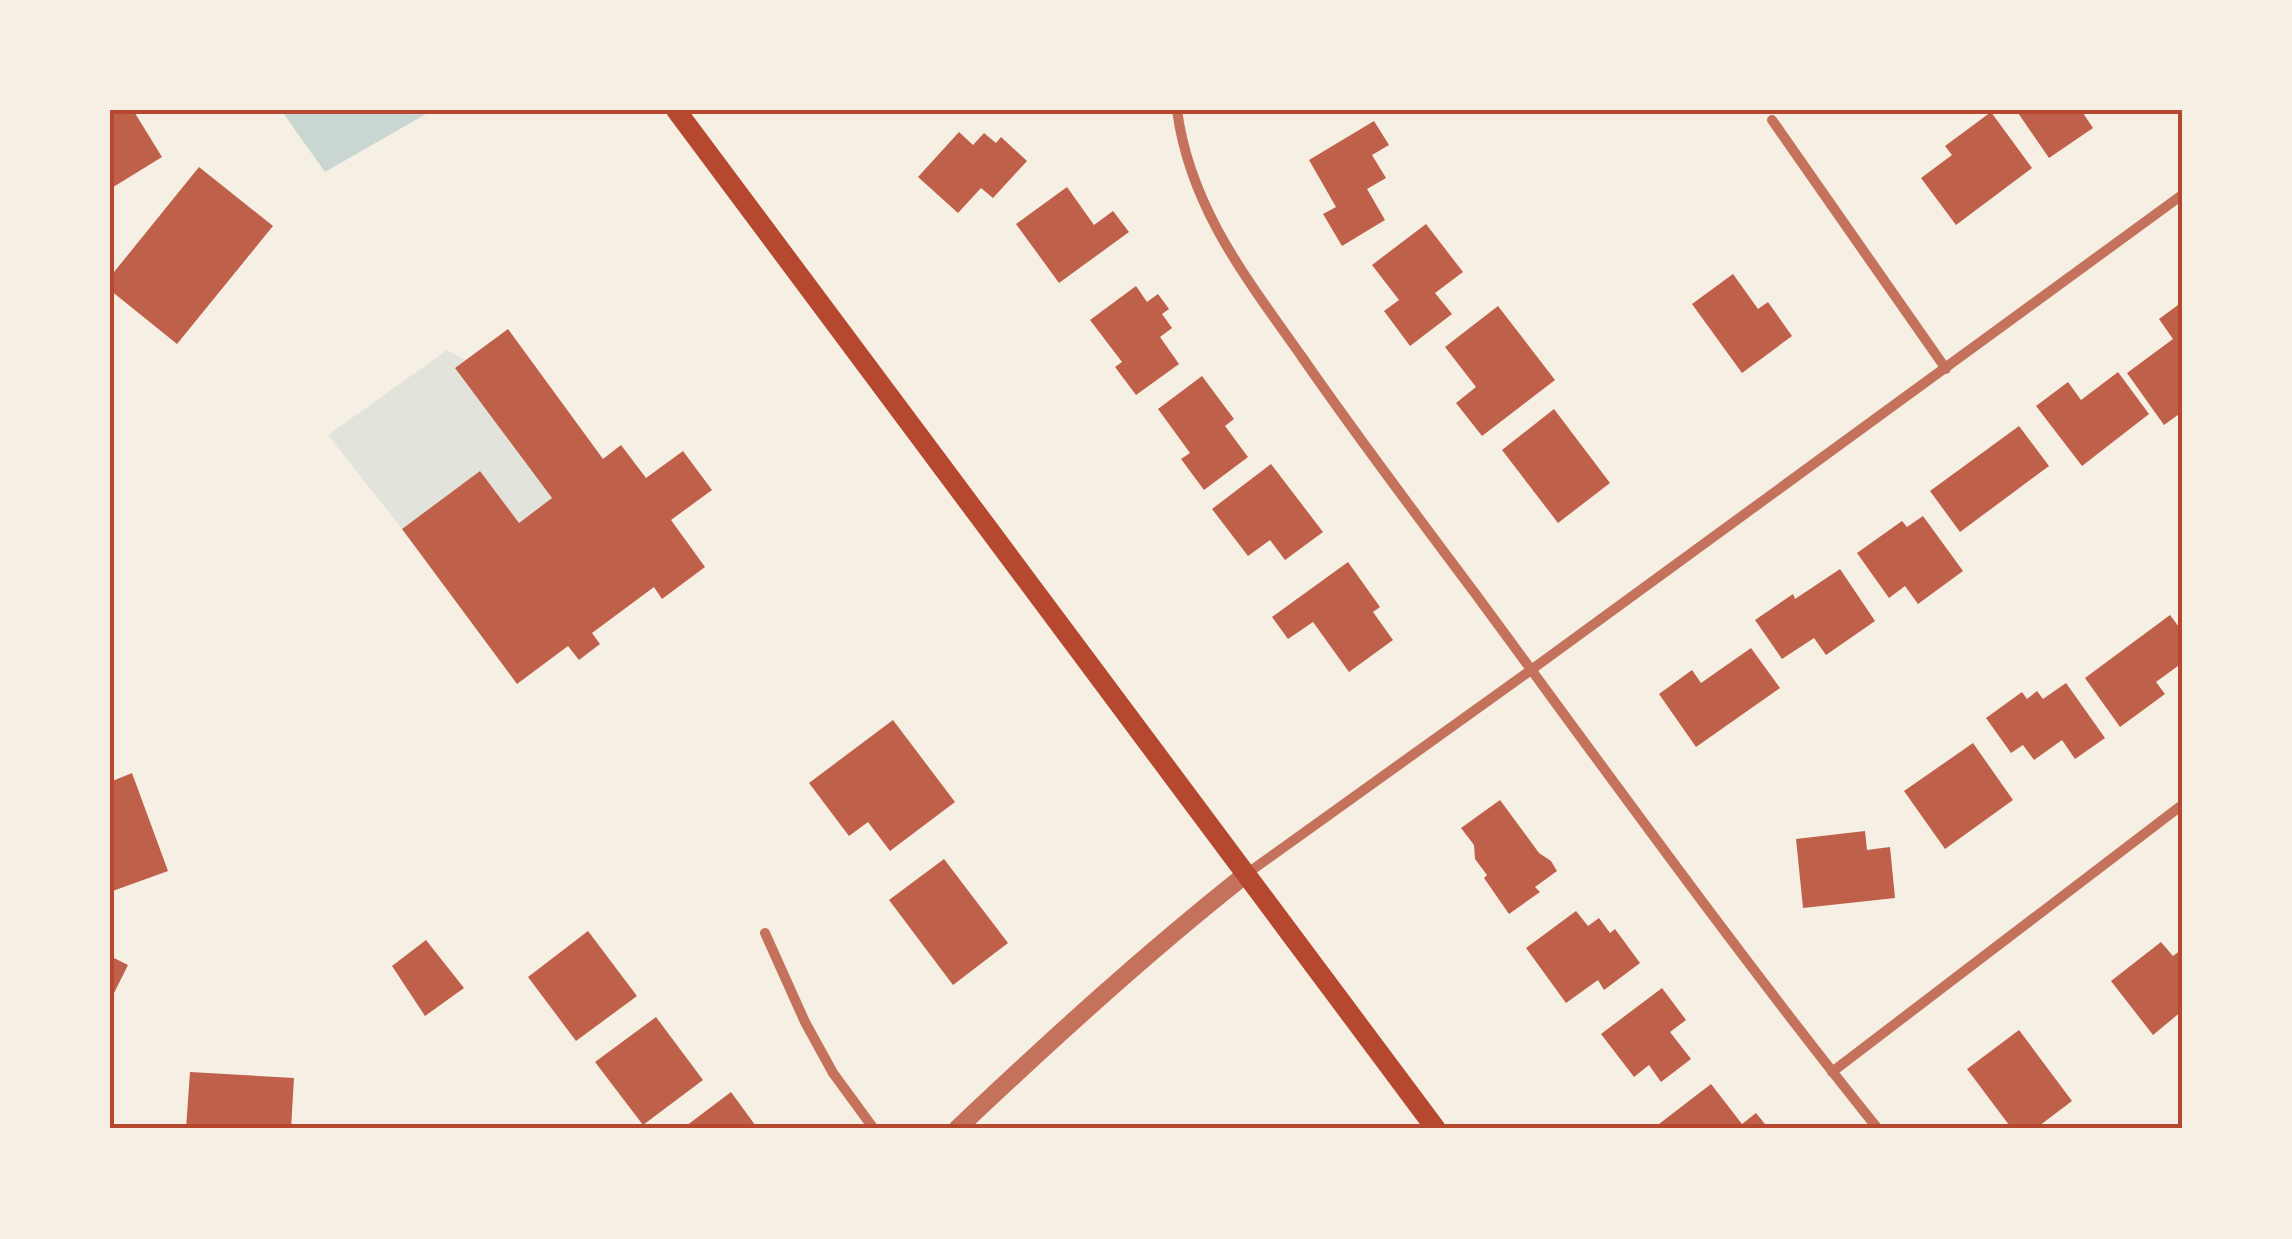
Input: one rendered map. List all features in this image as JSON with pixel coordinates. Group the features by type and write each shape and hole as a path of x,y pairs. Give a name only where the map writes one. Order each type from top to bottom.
{"main road":[{"path":"676,110 1436,1129"}],"street":[{"path":"1176,110 1206,211 1234,260 1339,410 1787,1014 1878,1129"},
{"path":"1772,120 1946,368"},
{"path":"957,1129 1076,1016 1245,875 2182,195"},
{"path":"1832,1072 2182,805"},
{"path":"765,934 833,1073 874,1129"}],"shaded area":[{"path":"281,110 433,110 325,172"},
{"path":"447,350 465,360 455,368 552,498 519,523 480,471 402,529 328,435"}],"building":[{"path":"110,110 133,110 162,157 110,189"},
{"path":"2016,110 2081,110 2093,128 2049,158"},
{"path":"1991,112 2032,168 1956,225 1921,178 1952,155 1945,146"},
{"path":"1374,121 1389,145 1372,155 1386,178 1367,189 1385,220 1342,246 1323,214 1336,207 1309,160"},
{"path":"959,132 973,145 984,133 996,143 1001,137 1027,161 993,198 981,188 958,213 918,177"},
{"path":"199,167 273,226 177,344 110,290 110,277"},
{"path":"1067,187 1094,225 1113,211 1129,232 1059,283 1016,224"},
{"path":"1426,224 1463,272 1435,293 1452,314 1410,346 1384,311 1399,300 1372,265"},
{"path":"1733,274 1758,309 1768,302 1792,336 1742,373 1692,304"},
{"path":"1136,286 1147,302 1158,294 1169,309 1162,314 1172,328 1160,337 1179,364 1136,395 1115,367 1122,362 1090,320"},
{"path":"2182,302 2182,412 2164,425 2127,373 2173,339 2159,319"},
{"path":"1498,306 1555,380 1482,436 1456,403 1476,387 1445,347"},
{"path":"508,329 603,459 621,445 646,478 683,451 712,490 671,520 705,567 662,599 654,587 592,633 600,644 579,660 568,646 517,684 402,529 480,471 519,523 552,498 455,368"},
{"path":"2118,372 2149,414 2082,466 2036,406 2068,382 2081,400"},
{"path":"1202,376 1234,419 1225,426 1248,457 1204,490 1181,459 1190,453 1158,409"},
{"path":"1554,409 1610,483 1558,523 1502,450"},
{"path":"2019,426 2049,466 1960,532 1930,491"},
{"path":"1271,464 1323,532 1285,560 1270,540 1248,556 1212,509"},
{"path":"1923,516 1963,571 1918,604 1905,586 1889,598 1857,553 1902,521 1907,527"},
{"path":"1348,562 1380,607 1373,612 1393,640 1349,672 1313,622 1288,639 1272,617"},
{"path":"1840,569 1875,621 1826,655 1814,638 1782,659 1755,620"},
{"path":"2170,615 2182,631 2182,663 2156,682 2165,694 2120,727 2085,678"},
{"path":"1751,648 1780,688 1696,747 1659,694 1692,670 1701,683"},
{"path":"2066,683 2105,738 2075,759 2062,740 2034,760 2023,745 2011,753 1986,718 2022,692 2027,699 2037,691 2043,699"},
{"path":"893,720 955,802 890,851 868,822 849,836 809,783"},
{"path":"1973,743 2013,800 1945,849 1904,791"},
{"path":"132,773 168,871 110,892 110,782"},
{"path":"1500,800 1557,871 1535,887 1540,892 1509,914 1484,878 1487,875 1475,859 1474,845 1461,828"},
{"path":"1865,831 1867,850 1890,847 1895,898 1803,908 1796,839"},
{"path":"944,859 1008,943 953,985 889,900"},
{"path":"1576,911 1588,926 1599,918 1610,933 1615,929 1640,963 1604,990 1598,980 1566,1003 1526,948"},
{"path":"588,931 637,996 576,1041 528,977"},
{"path":"426,940 464,988 425,1016 392,966"},
{"path":"2161,942 2173,956 2182,949 2182,1011 2153,1035 2111,981"},
{"path":"110,956 128,965 110,1001"},
{"path":"1662,988 1686,1020 1670,1032 1691,1059 1661,1082 1649,1065 1634,1077 1601,1034"},
{"path":"656,1017 703,1080 643,1125 595,1062"},
{"path":"2019,1030 2072,1101 2035,1129 2012,1129 1967,1069"},
{"path":"190,1072 294,1078 291,1129 186,1129"},
{"path":"1711,1084 1742,1124 1756,1113 1769,1129 1663,1129 1659,1124"},
{"path":"731,1092 758,1129 682,1129"}]}
